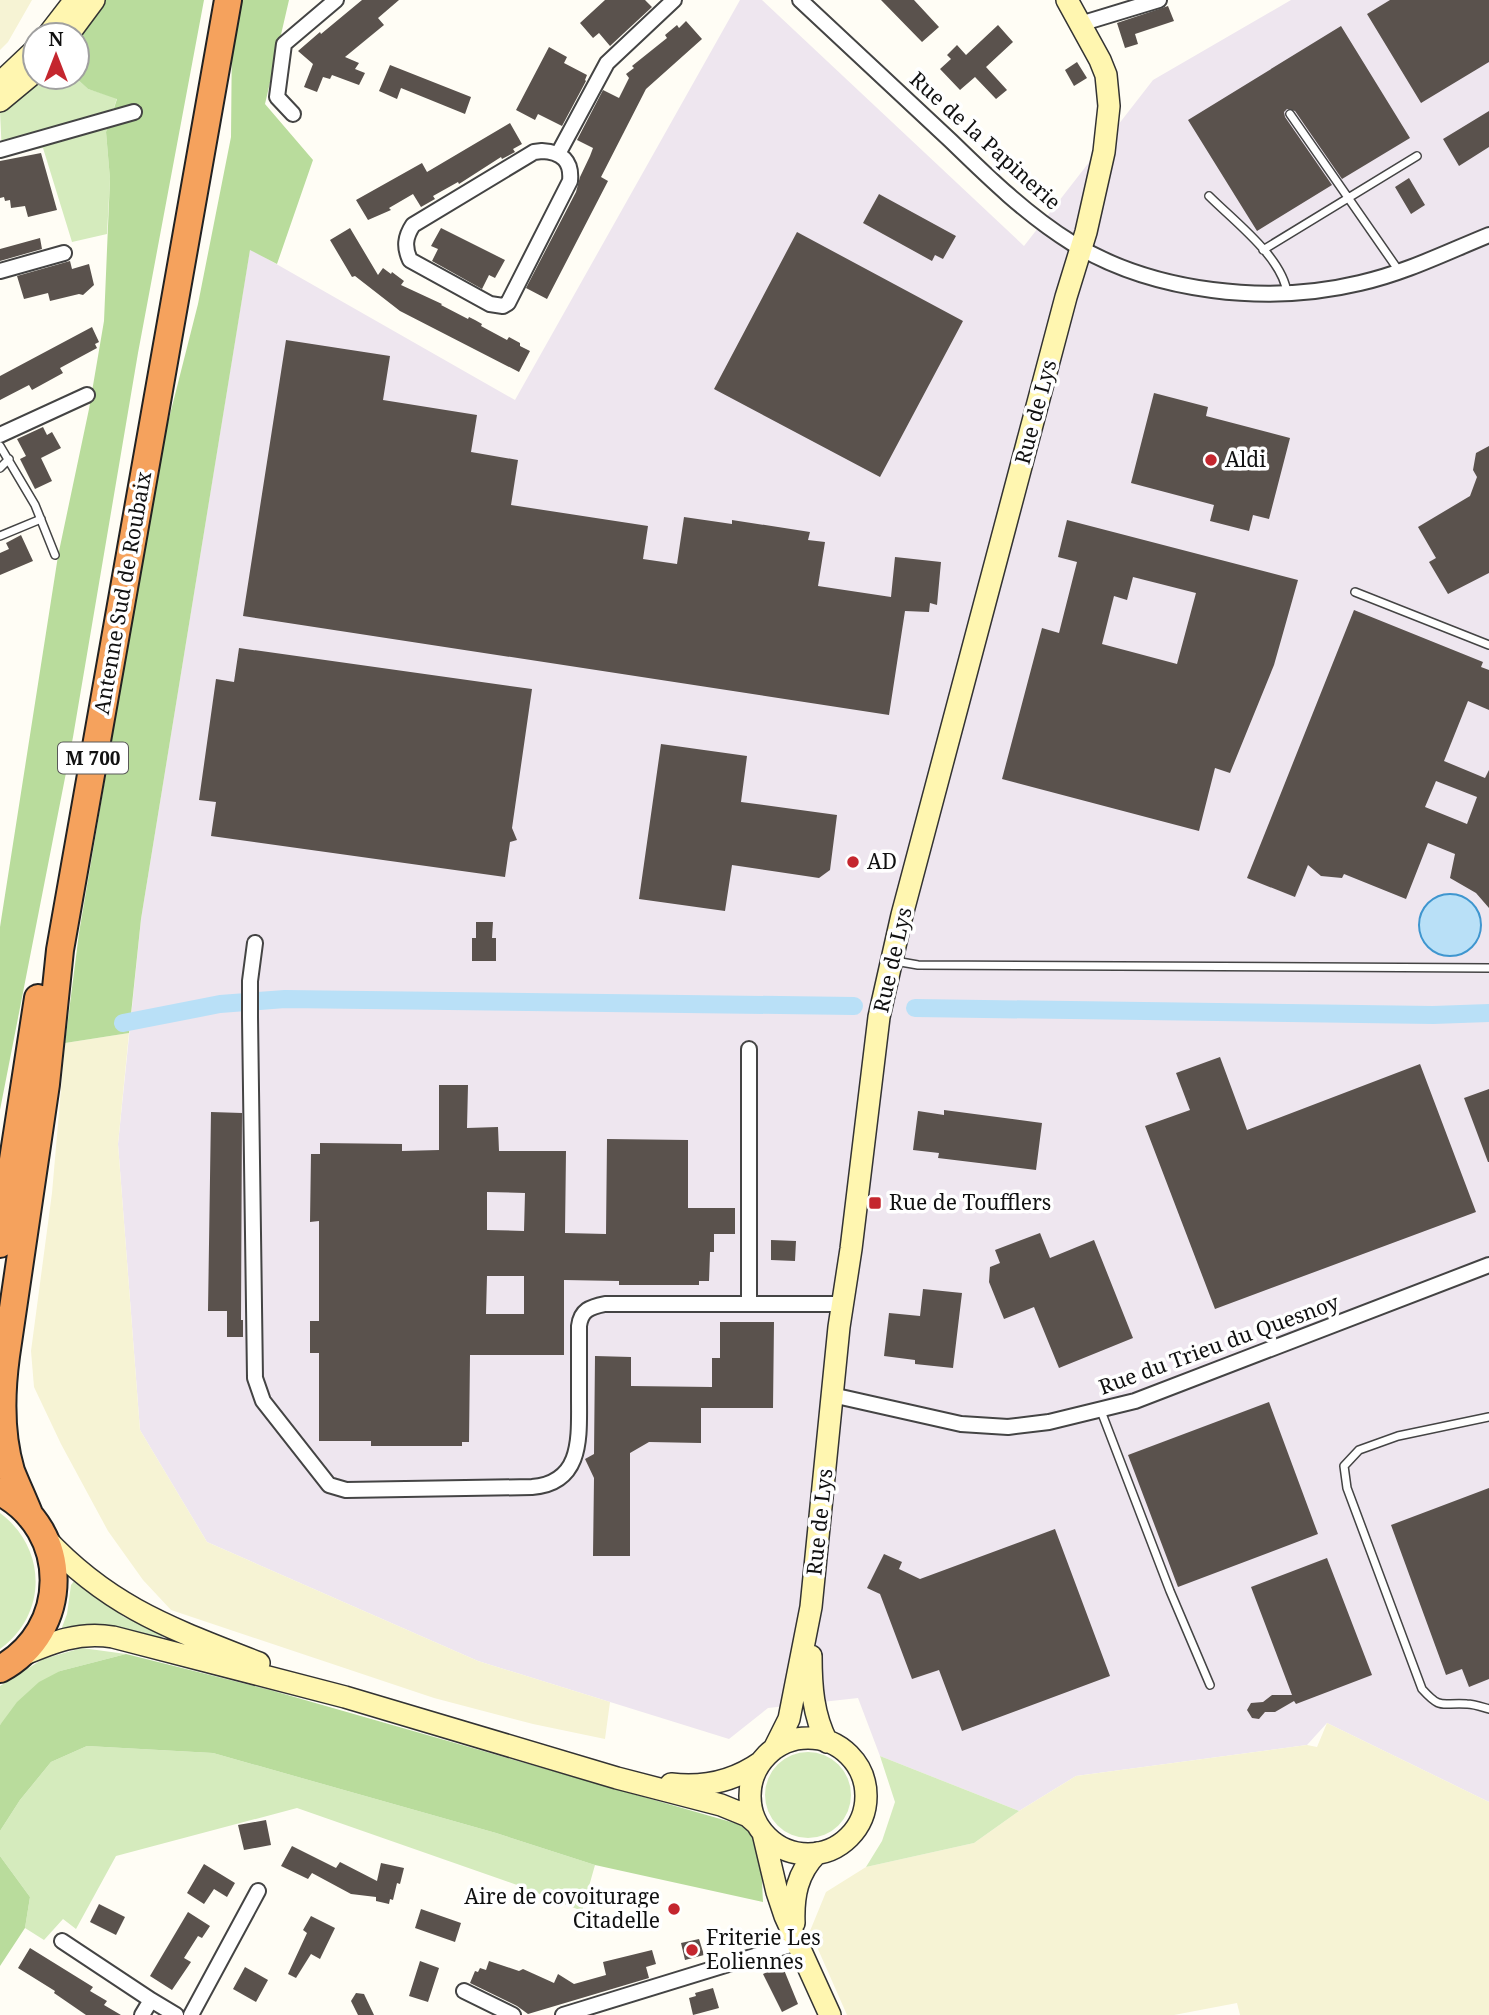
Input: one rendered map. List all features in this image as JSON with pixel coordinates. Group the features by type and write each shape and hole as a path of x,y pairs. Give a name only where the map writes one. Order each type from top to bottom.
{"highway":[{"name":"Antenne Sud de Roubaix","path":"0,1244 41,984 216,0"},
{"name":"Antenne Sud de Roubaix","path":"9,1663 40,1632 52,1602 53,1569 38,1527 11,1471 5,1446 2,1401 5,1364 45,1095 60,950 228,0"},
{"path":"0,1492 16,1502 38,1527"}],"street":[{"path":"59,21 75,0"},
{"path":"78,21 94,0"},
{"path":"293,114 277,97 284,44 336,0"},
{"path":"558,154 607,63 674,0"},
{"name":"Rue de la Papinerie","path":"800,0 1014,201 1082,248 1121,266 1169,281 1221,291 1287,293 1350,285 1399,271 1489,235"},
{"path":"1067,0 1106,75 1110,106 1104,152 1082,248"},
{"path":"1080,24 1159,0"},
{"path":"0,83 21,63"},
{"path":"0,101 21,84"},
{"path":"0,150 134,112"},
{"path":"551,151 558,154 570,166 570,181 508,303 503,306 490,304 410,260 406,247 413,225 534,152 551,151"},
{"name":"Rue de Lys","path":"768,1755 789,1719 811,1607 842,1304 878,1028 891,960 1066,297 1082,248"},
{"path":"0,271 64,253"},
{"path":"0,435 88,395"},
{"path":"255,943 250,981 250,1017 257,1388 263,1401 329,1485 346,1490 532,1487 551,1483 567,1471 577,1452 579,1326 588,1308 605,1304 842,1304"},
{"path":"749,1049 749,1303"},
{"name":"Rue du Trieu du Quesnoy","path":"832,1395 947,1422 985,1427 1034,1425 1135,1401 1489,1265"},
{"path":"38,1527 86,1578 142,1615 178,1632 345,1697"},
{"name":"Rue de Lys","path":"811,1607 813,1696 817,1717 827,1742"},
{"path":"9,1663 67,1637 103,1635 345,1697 617,1778 721,1805 748,1816 783,1849 800,1853 817,1853 834,1848 855,1831 863,1815 866,1797 863,1779 856,1763 843,1750 827,1742 800,1739 768,1755 738,1776 698,1785 617,1778"},
{"path":"768,1755 752,1779 750,1796 777,1892 830,2015"},
{"path":"797,1943 794,1901 797,1884 805,1867 817,1853"},
{"path":"191,2015 258,1891"},
{"path":"62,1941 176,2015"},
{"path":"563,2015 797,1943"},
{"path":"464,1991 513,2015"},
{"path":"142,2015 150,2000"}],"lane":[{"path":"1290,114 1399,271"},
{"path":"1263,250 1417,156"},
{"path":"1209,196 1275,262 1286,279 1287,293"},
{"path":"0,446 35,505 55,555"},
{"path":"0,468 9,459"},
{"path":"0,536 41,519"},
{"path":"1355,592 1489,645"},
{"path":"891,960 918,965 1489,968"},
{"path":"1101,1411 1170,1591 1210,1685"},
{"path":"1489,1418 1398,1436 1359,1450 1344,1466 1347,1488 1422,1689 1433,1702 1444,1706 1468,1704 1489,1709"}],"shaded area":[{"path":"0,0 32,0 8,42 0,50"},
{"path":"740,0 762,0 1024,246 1153,80 1291,0 1489,0 1489,1802 1327,1723 1307,1745 1076,1776 1019,1811 880,1756 858,1698 768,1708 729,1739 478,1661 207,1542 140,1430 118,1144 141,919 250,249 515,400"},
{"path":"129,1033 118,1144 140,1430 207,1542 478,1661 610,1702 605,1739 533,1724 434,1698 171,1610 143,1580 108,1531 34,1387 31,1351 52,1193 65,1043"},
{"path":"1327,1723 1489,1802 1489,2015 1240,2015 1237,2003 1174,2015 847,2015 810,1931 826,1892 866,1867 974,1843 1076,1776 1307,1745 1317,1747"}],"green space":[{"path":"102,0 204,0 138,353 73,737 0,1110 0,927 58,556 89,409 104,321 110,179 106,132 117,99 91,90 91,21 87,21"},
{"path":"237,0 289,0 265,104 313,160 277,264 250,250 141,919 129,1033 65,1043 79,933 161,450 198,304 231,137 232,32"},
{"path":"91,90 117,98 106,132 110,179 107,234 72,242 43,148 2,154 0,112 23,91"},
{"path":"0,1513 15,1527 27,1544 36,1581 27,1618 16,1635 0,1649"},
{"path":"74,1581 124,1617 163,1635 161,1639 99,1625 61,1630"},
{"path":"82,1648 126,1654 60,1671 0,1725 0,1686 43,1659"},
{"path":"126,1654 270,1690 745,1826 760,1842 763,1902 595,1865 496,1833 213,1753 87,1746 51,1762 20,1800 0,1831 0,1725 17,1702 39,1682 60,1671"},
{"path":"87,1746 213,1753 496,1833 595,1865 582,1911 517,1885 297,1808 116,1856 76,1929 63,1919 44,1940 25,1928 30,1897 0,1856 0,1831 20,1800 51,1762"},
{"path":"808,1752 832,1759 844,1771 851,1795 844,1819 832,1831 808,1838 784,1831 772,1819 765,1795 772,1771 784,1759"},
{"path":"880,1756 1019,1811 974,1843 866,1867 882,1841 895,1802"},
{"path":"0,1856 30,1897 25,1928 0,1966"}],"water":[{"path":"1450,894 1472,903 1481,925 1472,947 1450,956 1428,947 1419,925 1428,903"}],"building":[{"path":"362,0 399,0 378,18 384,25 345,57 359,63 355,69 365,73 359,85 332,75 330,79 323,77 317,92 304,87 313,64 298,51"},
{"path":"605,0 645,0 652,7 610,46 599,33 593,38 580,23"},
{"path":"881,0 914,0 939,27 922,42"},
{"path":"1390,0 1489,0 1489,62 1421,103 1367,14"},
{"path":"1168,6 1174,21 1135,34 1138,44 1125,48 1117,23"},
{"path":"686,21 702,39 646,89 601,177 608,181 547,299 526,288 576,192 590,156 593,148 577,140 603,90 619,98 629,78 626,74 634,68 632,66 667,38 665,35 677,25 679,28"},
{"path":"998,25 1013,42 986,67 1007,90 996,99 975,77 960,90 940,69 951,59 947,55 957,45 966,55"},
{"path":"1341,26 1410,138 1342,179 1295,111 1287,109 1284,112 1285,117 1332,185 1257,231 1188,120"},
{"path":"549,47 567,57 564,63 587,75 562,126 538,114 535,120 516,110"},
{"path":"1077,62 1087,78 1074,86 1065,70"},
{"path":"390,65 471,97 465,114 401,88 397,99 379,91"},
{"path":"1489,111 1489,147 1459,166 1443,139"},
{"path":"510,123 522,144 513,149 515,152 502,159 501,157 459,184 458,182 433,196 435,199 421,207 413,194 389,208 391,210 368,220 356,200 422,163 427,172"},
{"path":"41,153 57,210 28,217 25,206 11,208 10,200 0,198 0,161"},
{"path":"1409,178 1425,205 1411,214 1395,187"},
{"path":"879,194 956,236 943,259 935,255 932,261 863,223"},
{"path":"350,228 378,275 383,268 391,274 392,272 404,281 401,285 475,320 507,340 509,337 530,351 519,372 400,311 355,276 352,277 330,240"},
{"path":"441,228 505,260 495,278 489,275 482,289 432,261 438,249 431,246"},
{"path":"797,232 963,321 880,477 714,389"},
{"path":"40,238 42,249 0,261 0,249"},
{"path":"70,261 72,269 89,264 94,285 83,295 50,301 48,293 24,299 17,276"},
{"path":"92,327 99,342 95,344 97,348 60,368 63,373 32,390 29,385 0,400 0,376"},
{"path":"286,340 390,356 383,400 477,415 471,452 518,460 511,505 648,526 643,559 677,564 684,517 732,524 732,520 810,532 808,540 825,542 818,586 891,597 895,557 941,562 937,605 930,603 929,612 905,611 889,715 243,616"},
{"name":"Aldi","path":"1154,393 1208,407 1206,416 1290,438 1269,519 1253,515 1249,531 1210,521 1214,505 1131,483"},
{"path":"43,427 47,435 52,432 61,448 41,458 52,481 35,489 20,459 26,456 17,439"},
{"path":"1489,446 1489,573 1448,594 1429,562 1436,558 1418,527 1470,496 1477,477 1473,470 1476,453"},
{"path":"1067,520 1298,580 1274,665 1230,773 1215,768 1199,831 1002,779 1042,628 1059,633 1077,562 1058,557","holes":["1133,577 1196,593 1177,664 1102,644 1114,596 1127,600"]},
{"path":"21,535 33,561 0,575 0,553 9,549 6,543"},
{"path":"1354,610 1483,662 1481,667 1489,670 1489,710 1468,701 1444,761 1485,778 1489,770 1489,908 1476,893 1450,878 1455,854 1428,843 1406,899 1344,874 1342,878 1321,876 1308,865 1295,897 1247,878","holes":["1436,781 1477,797 1467,824 1425,807"]},
{"path":"239,648 532,689 512,828 517,840 510,842 505,877 211,836 216,802 199,800 216,679 234,682"},
{"path":"661,744 747,756 741,802 837,815 830,870 819,878 732,865 725,911 639,899"},
{"path":"476,922 493,922 492,938 496,938 496,961 472,961 472,938 476,938"},
{"path":"1220,1057 1247,1130 1420,1064 1476,1212 1215,1309 1145,1126 1190,1110 1176,1073"},
{"path":"439,1085 468,1085 467,1128 498,1127 499,1151 566,1151 565,1233 606,1234 607,1139 688,1140 688,1208 735,1208 735,1234 714,1234 709,1281 699,1281 699,1285 619,1285 619,1281 564,1280 564,1355 470,1355 469,1442 462,1442 462,1446 371,1446 371,1441 319,1441 319,1353 310,1353 310,1321 319,1321 319,1221 310,1222 311,1154 320,1154 320,1143 402,1144 402,1151 439,1150","holes":["487,1192 525,1193 524,1231 487,1230","487,1276 524,1276 524,1314 486,1314"]},
{"path":"1489,1089 1489,1162 1488,1162 1464,1098"},
{"path":"944,1110 1042,1123 1036,1170 938,1158 939,1153 913,1150 918,1111 944,1115"},
{"path":"211,1112 242,1113 243,1337 227,1337 227,1311 208,1311"},
{"path":"1040,1233 1050,1258 1094,1240 1133,1338 1059,1368 1034,1307 1004,1319 989,1282 990,1267 1000,1263 995,1250"},
{"path":"771,1240 796,1241 795,1261 771,1260"},
{"path":"923,1289 962,1293 953,1368 915,1364 915,1360 884,1356 889,1313 920,1316"},
{"path":"720,1322 774,1322 773,1408 701,1408 701,1443 649,1442 630,1453 630,1556 593,1556 594,1478 585,1459 594,1454 595,1356 631,1357 631,1386 712,1387 712,1358 720,1358"},
{"path":"1269,1402 1318,1534 1178,1587 1128,1455"},
{"path":"1489,1488 1489,1679 1469,1687 1462,1669 1446,1675 1391,1525"},
{"path":"1055,1529 1110,1676 962,1731 939,1670 912,1679 880,1594 867,1588 884,1554 902,1562 899,1569 920,1579"},
{"path":"1327,1558 1372,1675 1296,1704 1294,1701 1275,1712 1265,1712 1259,1719 1252,1718 1247,1710 1251,1703 1263,1702 1272,1695 1292,1695 1251,1587"},
{"path":"266,1820 271,1845 244,1850 238,1825"},
{"path":"292,1846 336,1868 340,1862 377,1881 381,1863 404,1868 393,1900 390,1899 389,1904 376,1901 376,1897 351,1894 312,1873 308,1879 281,1866"},
{"path":"204,1864 235,1883 227,1897 214,1889 204,1904 187,1893"},
{"path":"99,1904 125,1917 116,1935 90,1922"},
{"path":"421,1909 461,1923 455,1942 415,1928"},
{"path":"188,1912 210,1926 202,1938 198,1936 184,1958 191,1962 172,1990 150,1976"},
{"path":"311,1916 335,1928 320,1959 311,1954 296,1978 288,1974 307,1933 303,1930"},
{"name":"Friterie Les Eoliennes","path":"699,1939 704,1955 685,1960 681,1943"},
{"path":"30,1948 93,1987 90,1991 107,2001 104,2005 121,2015 86,2015 54,1993 55,1991 18,1968"},
{"path":"652,1950 656,1964 646,1967 649,1978 528,2014 470,1983 475,1971 478,1972 480,1968 486,1970 489,1961 519,1971 523,1969 554,1983 558,1974 574,1984 606,1975 603,1962"},
{"path":"420,1961 439,1968 428,2002 409,1996"},
{"path":"782,1965 798,2004 782,2012 763,1974"},
{"path":"245,1967 268,1980 256,2002 233,1989"},
{"path":"713,1988 719,2008 693,2015 689,1998 696,1996 695,1993"},
{"path":"356,1993 364,1994 374,2015 358,2015 351,2001"}],"waterway":[{"path":"123,1023 220,1004 285,999 854,1006"},
{"path":"915,1008 1433,1015 1489,1013"}],"place":[{"name":"Aldi","path":"1211,460"},
{"name":"AD","path":"853,862"},
{"name":"Rue de Toufflers","path":"875,1203"},
{"name":"Aire de covoiturage Citadelle","path":"674,1909"},
{"name":"Friterie Les Eoliennes","path":"692,1950"}]}
